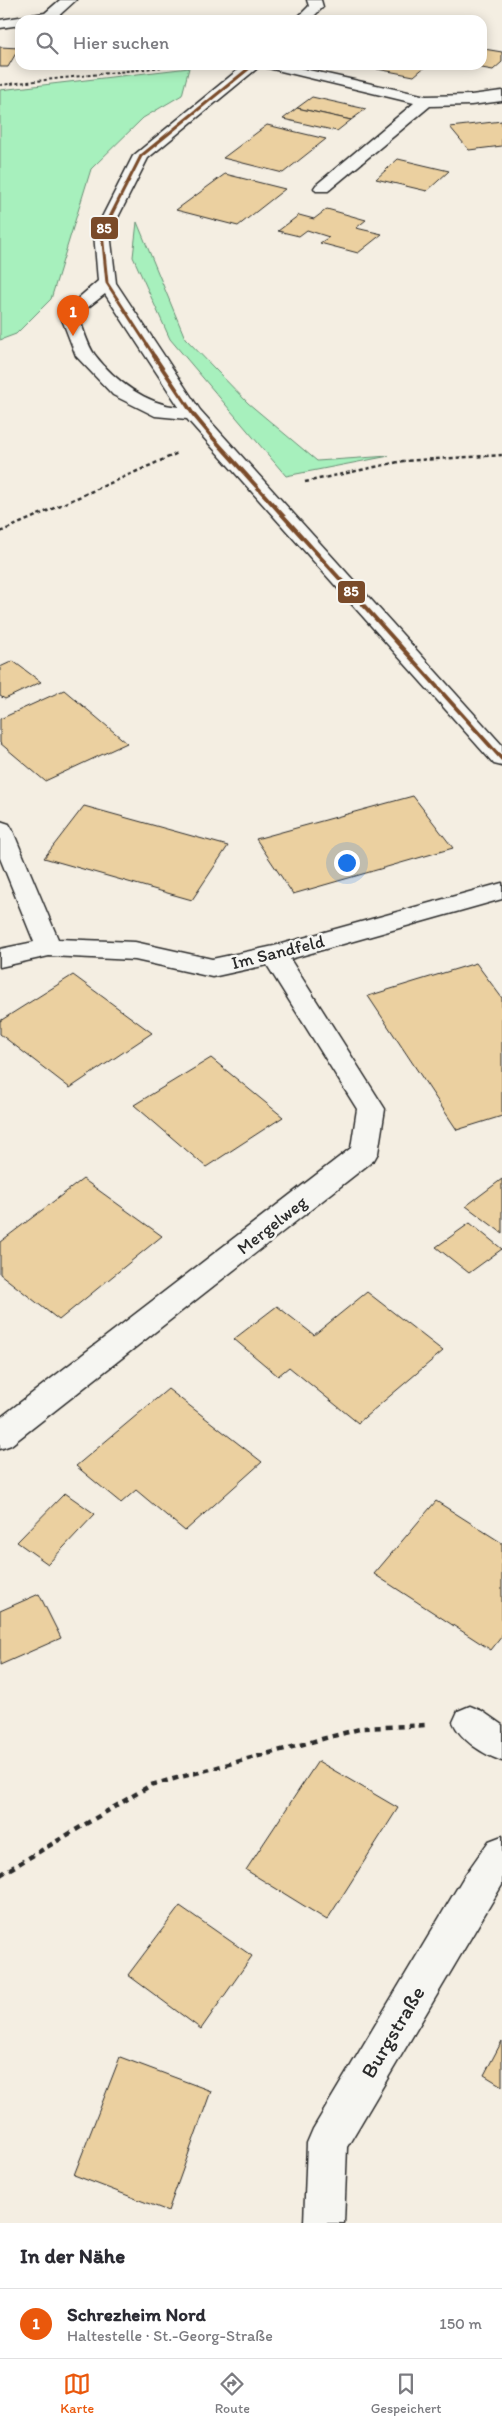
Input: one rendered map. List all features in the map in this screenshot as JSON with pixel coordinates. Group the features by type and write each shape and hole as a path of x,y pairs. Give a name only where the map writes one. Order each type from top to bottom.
{"street":[{"path":"51,15 69,0"},
{"path":"307,15 316,7 314,0"},
{"path":"0,24 15,22"},
{"path":"247,70 141,156 102,233 107,283 131,322 194,414 213,438 502,759"},
{"path":"288,70 426,102 471,100 502,96"},
{"path":"322,188 426,102"},
{"path":"107,283 69,314 85,356 120,391 162,412 194,414"},
{"path":"0,829 49,947"},
{"name":"Im Sandfeld","path":"0,958 49,947 135,951 212,968 274,955 502,891"},
{"name":"Mergelweg","path":"0,1436 364,1153 371,1109 274,955"},
{"path":"470,1722 502,1745"},
{"name":"Burgstraße","path":"324,2223 327,2143 478,1888 502,1854"}],"path":[{"path":"0,85 136,70"},
{"path":"0,532 213,438"},
{"path":"262,491 403,461 502,455"},
{"path":"0,1875 151,1785 363,1728 470,1722"}],"green space":[{"path":"172,70 188,70 182,95 143,118 91,169 51,299 16,334 0,340 0,90"},
{"path":"137,222 185,338 248,403 317,461 389,456 286,476 170,339 133,257"}],"building":[{"path":"0,47 15,48 15,55 8,67 0,67"},
{"path":"487,50 502,52 502,62 493,70 487,69"},
{"path":"382,70 421,70 414,76"},
{"path":"312,97 366,109 351,120 297,108"},
{"path":"297,108 351,120 337,131 283,119"},
{"path":"502,121 502,146 469,150 450,127"},
{"path":"267,125 326,139 283,173 223,158"},
{"path":"398,159 449,171 427,191 376,179"},
{"path":"225,174 285,189 238,226 176,210"},
{"path":"327,209 366,220 356,228 382,234 358,253 320,243 329,237 307,230 299,236 278,231 299,215 314,219"},
{"path":"13,661 41,682 5,699 0,696 0,667"},
{"path":"64,690 127,743 45,781 0,743 0,719"},
{"path":"413,796 453,848 293,894 256,839"},
{"path":"84,806 228,846 192,900 44,858"},
{"path":"476,963 502,998 502,1116 457,1130 368,996"},
{"path":"73,975 152,1033 70,1088 0,1034 0,1021"},
{"path":"211,1058 283,1117 206,1167 134,1105"},
{"path":"83,1179 162,1236 59,1320 0,1274 0,1242"},
{"path":"502,1179 502,1233 466,1206"},
{"path":"470,1223 502,1249 469,1273 436,1247"},
{"path":"367,1292 443,1351 358,1423 289,1367 278,1376 234,1339 277,1306 314,1335"},
{"path":"168,1389 262,1462 185,1531 136,1490 121,1503 76,1466"},
{"path":"65,1493 95,1514 48,1564 17,1542"},
{"path":"436,1501 502,1543 502,1636 491,1650 374,1574"},
{"path":"39,1594 61,1638 0,1665 0,1611"},
{"path":"318,1761 398,1808 327,1920 246,1870"},
{"path":"180,1906 252,1956 201,2029 128,1975"},
{"path":"502,2041 502,2086 484,2075"},
{"path":"120,2057 211,2091 168,2211 74,2175"}],"transit line":[{"name":"85","path":"247,70 141,156 102,233 107,283 193,414 502,759"}],"place":[{"name":"Schrezheim Nord","path":"73,336"}]}
